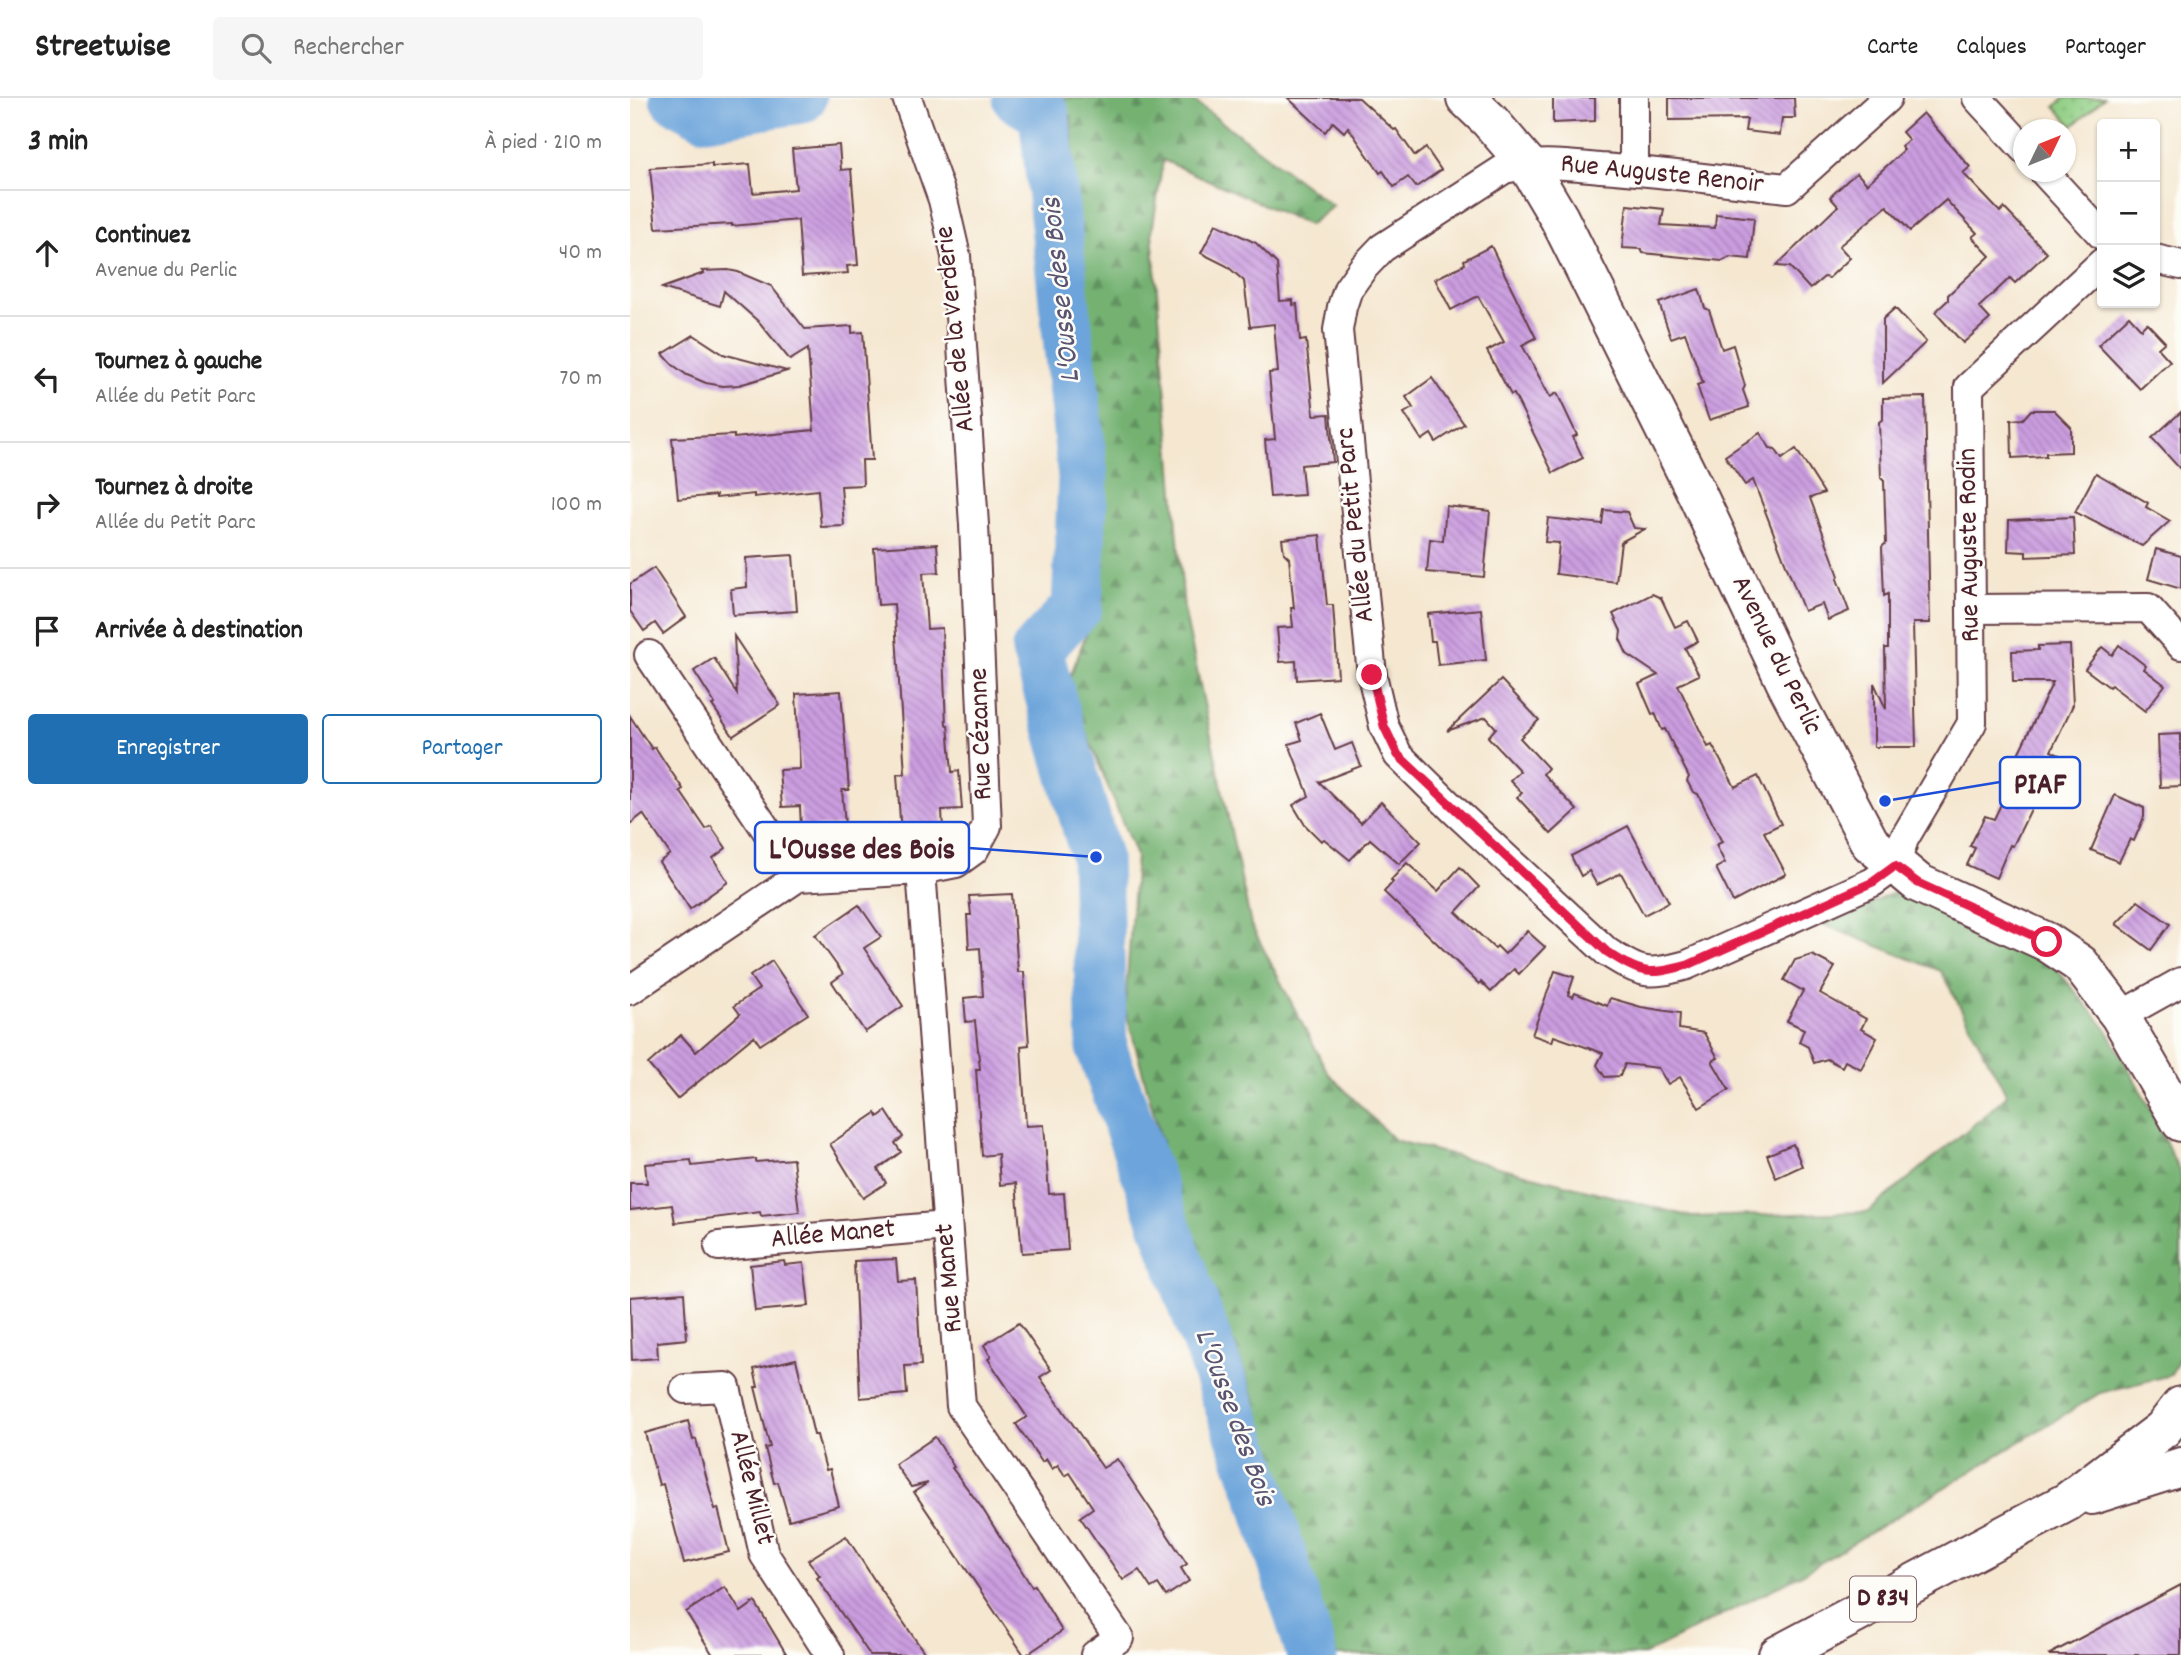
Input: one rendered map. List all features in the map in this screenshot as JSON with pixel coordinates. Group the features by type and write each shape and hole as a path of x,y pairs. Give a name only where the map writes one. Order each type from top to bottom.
{"street":[{"name":"Allée de la Verderie","path":"907,98 943,200 956,256 974,524"},
{"name":"Avenue du Perlic","path":"1466,98 1527,163 1559,218 1697,494 1786,683 1870,843 1918,883 2047,942 2080,964 2120,1016 2181,1122"},
{"path":"1634,98 1634,170"},
{"name":"Rue Auguste Renoir","path":"1527,163 1634,170 1787,188 1887,98"},
{"path":"1977,98 2013,137"},
{"name":"Allée du Petit Parc","path":"1527,163 1504,169 1382,248 1348,289 1342,307 1338,330 1372,675 1384,726 1398,755 1607,952 1634,969 1659,973 1688,965 1873,882 1895,866"},
{"path":"2053,182 2097,230"},
{"path":"2160,260 2181,265"},
{"name":"Rue Auguste Rodin","path":"1895,866 1904,839 1972,723 1969,387 2097,268"},
{"name":"Rue Cézanne","path":"798,877 921,870 956,863 974,849 987,827 974,524"},
{"path":"1972,609 2148,608 2181,645"},
{"path":"630,990 798,877 649,655"},
{"name":"Rue Manet","path":"921,870 961,1406 1119,1638 1095,1655"},
{"path":"2120,1016 2181,982"},
{"name":"Allée Manet","path":"719,1245 946,1226"},
{"name":"Allée Millet","path":"685,1389 726,1387 764,1554 830,1655"},
{"name":"D 834","path":"1777,1655 2067,1503 2163,1429 2181,1406"},
{"name":"D 834","path":"2067,1503 2181,1467"}],"green space":[{"path":"1040,98 1190,98 1333,206 1309,225 1163,160 1152,232 1184,609 1251,925 1328,1073 1394,1140 1692,1217 1868,1212 2007,1095 1941,971 1822,924 1900,890 2053,965 2106,1028 2149,1106 2181,1175 2181,1355 2171,1375 2100,1393 1802,1574 1644,1655 1326,1655 1253,1394 1176,1194 1125,1008 1136,856 1067,685 1098,602 1071,116"},
{"path":"2064,98 2104,98 2076,123 2076,119 2066,119 2055,107"}],"building":[{"path":"1288,98 1359,98 1396,129 1415,156 1426,148 1441,170 1416,187 1408,177 1394,187 1383,171 1380,173 1348,127 1344,132 1333,122 1325,132"},
{"path":"1553,98 1595,98 1595,121 1553,123"},
{"path":"1669,98 1794,98 1795,118 1782,118 1780,135 1745,131 1747,119 1669,120"},
{"path":"1923,113 1970,167 1963,173 2000,212 2004,208 2047,253 2015,283 2010,278 1979,307 1990,319 1963,343 1935,312 1948,300 1948,295 1990,256 1972,237 1977,233 1946,200 1910,231 1887,206 1839,246 1850,258 1829,278 1824,277 1810,289 1790,267 1776,266 1838,206 1830,197 1848,180 1857,173 1867,184 1904,150 1901,146 1909,140 1902,132"},
{"path":"839,145 841,170 851,169 855,217 858,265 847,266 848,273 802,276 798,220 732,226 656,228 650,168 750,164 753,193 796,189 792,149"},
{"path":"1627,205 1664,209 1661,225 1715,228 1716,214 1754,218 1750,259 1730,257 1722,261 1643,253 1641,249 1622,248"},
{"path":"1216,224 1256,243 1277,264 1280,301 1293,300 1293,305 1297,304 1300,341 1306,340 1314,415 1329,414 1333,462 1301,465 1304,495 1270,497 1265,440 1275,439 1269,373 1278,372 1274,324 1250,327 1244,281 1227,266 1201,253"},
{"path":"1491,246 1536,338 1522,345 1550,397 1557,393 1577,435 1573,437 1583,458 1553,473 1514,394 1511,395 1487,351 1504,342 1478,296 1451,310 1435,279 1465,264 1464,260"},
{"path":"728,270 771,286 805,329 852,326 852,333 863,332 872,460 862,460 863,485 841,486 844,526 821,527 818,490 754,497 754,494 678,499 672,438 734,435 734,438 814,430 808,349 790,360 760,323 724,291 720,306 662,288 704,273 702,271"},
{"path":"1699,289 1722,349 1733,345 1749,407 1709,420 1697,385 1703,383 1685,333 1671,338 1659,303"},
{"path":"1895,308 1926,342 1883,383 1883,319"},
{"path":"2129,316 2141,329 2147,323 2165,342 2158,348 2170,361 2140,389 2098,345"},
{"path":"694,335 723,354 787,371 739,385 706,383 687,375 663,354"},
{"path":"1432,378 1464,424 1436,442 1431,434 1422,440 1404,413 1413,408 1406,397"},
{"path":"1925,397 1930,623 1913,623 1916,747 1874,747 1874,683 1886,709 1885,648 1888,648 1888,594 1884,596 1882,547 1886,543 1884,481 1881,478 1879,422 1883,419 1883,398"},
{"path":"2031,410 2054,410 2071,427 2071,452 2012,458 2011,420 2023,419"},
{"path":"2181,412 2181,470 2152,438"},
{"path":"1760,433 1782,459 1796,449 1824,493 1810,498 1849,611 1828,620 1822,604 1804,611 1753,480 1745,485 1725,456"},
{"path":"2096,473 2148,503 2146,507 2170,521 2142,546 2075,512"},
{"path":"1446,506 1490,511 1484,577 1427,572 1430,539 1443,541"},
{"path":"1604,510 1627,512 1634,528 1645,529 1621,542 1616,582 1556,574 1559,543 1545,542 1548,518 1602,524"},
{"path":"2073,517 2075,555 2026,557 2026,552 2008,551 2009,520"},
{"path":"1320,535 1327,605 1333,605 1338,677 1297,680 1296,661 1280,662 1277,628 1293,627 1291,608 1294,608 1289,558 1284,553 1282,539"},
{"path":"937,544 939,572 923,573 927,629 942,628 946,725 952,772 959,771 962,809 942,810 943,831 901,835 897,774 905,774 894,604 878,605 874,548"},
{"path":"2156,549 2181,556 2181,589 2148,579"},
{"path":"793,555 797,611 733,615 731,589 747,587 746,558"},
{"path":"654,568 686,617 663,634 655,623 644,631 630,611 630,584"},
{"path":"1652,594 1661,598 1675,627 1688,621 1698,641 1685,648 1699,675 1678,685 1708,747 1712,745 1735,787 1758,776 1781,824 1764,832 1786,874 1733,902 1716,868 1725,863 1716,845 1722,842 1698,794 1693,792 1687,781 1689,777 1665,729 1662,730 1655,713 1652,714 1639,684 1658,675 1627,654 1613,614"},
{"path":"1481,609 1486,660 1438,665 1435,641 1431,641 1428,614"},
{"path":"734,636 780,705 733,736 694,671 714,658 737,694"},
{"path":"2070,645 2073,705 2051,751 2061,756 2013,846 2010,845 1996,878 1967,865 1975,848 1970,846 1985,816 1994,819 2016,773 2013,770 2021,755 2018,754 2053,682 2013,682 2012,651 2038,650 2038,646"},
{"path":"2119,645 2165,685 2145,711 2085,669 2102,647 2112,655"},
{"path":"1501,680 1539,720 1520,738 1548,768 1543,774 1577,810 1551,834 1517,797 1522,793 1510,780 1520,771 1488,737 1496,728 1486,717 1447,731"},
{"path":"841,691 849,790 842,790 845,825 801,828 800,806 782,807 779,770 800,769 796,694"},
{"path":"1320,713 1335,750 1352,743 1361,766 1319,782 1361,823 1381,802 1421,842 1399,864 1370,839 1350,860 1324,839 1321,841 1305,825 1293,805 1309,796 1289,744 1302,740 1296,723"},
{"path":"630,716 652,749 655,747 706,829 711,826 726,848 713,858 728,882 690,909 659,862 670,854 643,814 630,824"},
{"path":"2181,734 2181,786 2160,787 2158,735"},
{"path":"2115,795 2144,808 2144,817 2134,841 2130,839 2119,862 2091,850"},
{"path":"1628,826 1669,902 1644,915 1621,873 1597,885 1589,871 1581,876 1571,856"},
{"path":"1407,863 1438,891 1460,867 1479,887 1456,912 1495,949 1497,946 1505,954 1527,931 1545,947 1519,974 1514,969 1491,992 1481,982 1479,984 1384,892"},
{"path":"1012,894 1018,972 1024,972 1029,1045 1021,1046 1026,1126 1044,1125 1049,1194 1064,1193 1068,1250 1022,1253 1016,1183 1000,1185 998,1154 982,1156 976,1069 980,1069 975,1021 966,1022 964,998 983,996 980,948 969,949 969,896"},
{"path":"2138,901 2170,924 2151,950 2116,924"},
{"path":"859,905 881,937 864,948 903,1006 865,1032 832,982 843,974 815,935"},
{"path":"1812,955 1835,967 1820,993 1866,1019 1861,1029 1877,1038 1861,1069 1845,1061 1842,1067 1827,1059 1814,1063 1808,1047 1799,1042 1804,1029 1787,1021 1803,991 1784,980 1795,960"},
{"path":"772,961 808,1014 760,1045 754,1036 677,1099 648,1064 681,1035 696,1052 740,1014 734,1006 759,989 750,976"},
{"path":"1555,971 1574,977 1568,995 1573,997 1575,993 1607,1006 1610,998 1641,1007 1680,1013 1679,1029 1704,1033 1718,1058 1712,1061 1729,1090 1699,1108 1680,1077 1668,1084 1658,1068 1625,1064 1620,1076 1605,1077 1597,1065 1603,1053 1554,1036 1552,1042 1532,1035"},
{"path":"886,1111 903,1137 895,1143 901,1152 878,1169 886,1183 863,1198 830,1144 876,1113 878,1117"},
{"path":"1793,1144 1802,1166 1776,1178 1767,1155"},
{"path":"756,1159 756,1162 793,1159 799,1212 761,1216 760,1212 675,1223 672,1205 630,1210 630,1183 647,1183 645,1164 691,1160 692,1166"},
{"path":"896,1259 898,1281 916,1280 921,1365 905,1366 907,1394 860,1398 854,1261"},
{"path":"784,1261 785,1265 804,1263 809,1306 755,1311 750,1265"},
{"path":"684,1293 687,1339 657,1342 658,1358 632,1360 630,1297"},
{"path":"1019,1323 1051,1370 1040,1377 1103,1468 1117,1459 1187,1564 1181,1568 1189,1581 1166,1596 1158,1584 1151,1588 1139,1570 1123,1580 1080,1517 1093,1508 1070,1473 1065,1476 1058,1465 1052,1469 1046,1459 1042,1462 1016,1424 1027,1417 988,1359 991,1357 984,1345"},
{"path":"796,1359 814,1435 817,1435 826,1470 830,1469 839,1506 789,1520 778,1482 774,1483 765,1448 770,1447 755,1387 758,1387 754,1369"},
{"path":"688,1421 693,1440 696,1439 715,1509 718,1508 729,1552 684,1563 663,1484 659,1485 645,1433"},
{"path":"935,1437 954,1467 952,1468 982,1508 1032,1587 1034,1585 1062,1631 1026,1655 914,1492 928,1483 911,1487 895,1464"},
{"path":"846,1536 926,1655 870,1655 817,1578 820,1576 808,1560"},
{"path":"2181,1585 2181,1655 2048,1655"},
{"path":"725,1587 741,1612 755,1602 787,1655 713,1655 686,1612"}],"waterway":[{"name":"L'Ousse des Bois","path":"675,98 705,114 801,98"},
{"name":"L'Ousse des Bois","path":"1018,98 1044,114 1083,477 1077,607 1037,650 1096,857 1102,1050 1262,1495 1312,1655"}],"place":[{"name":"PIAF","path":"1885,801"},
{"name":"L'Ousse des Bois","path":"1096,857"}],"route":[{"path":"1372,675 1384,726 1398,755 1607,952 1634,969 1659,973 1688,965 1873,882 1895,866 1918,883 2047,942"}]}
